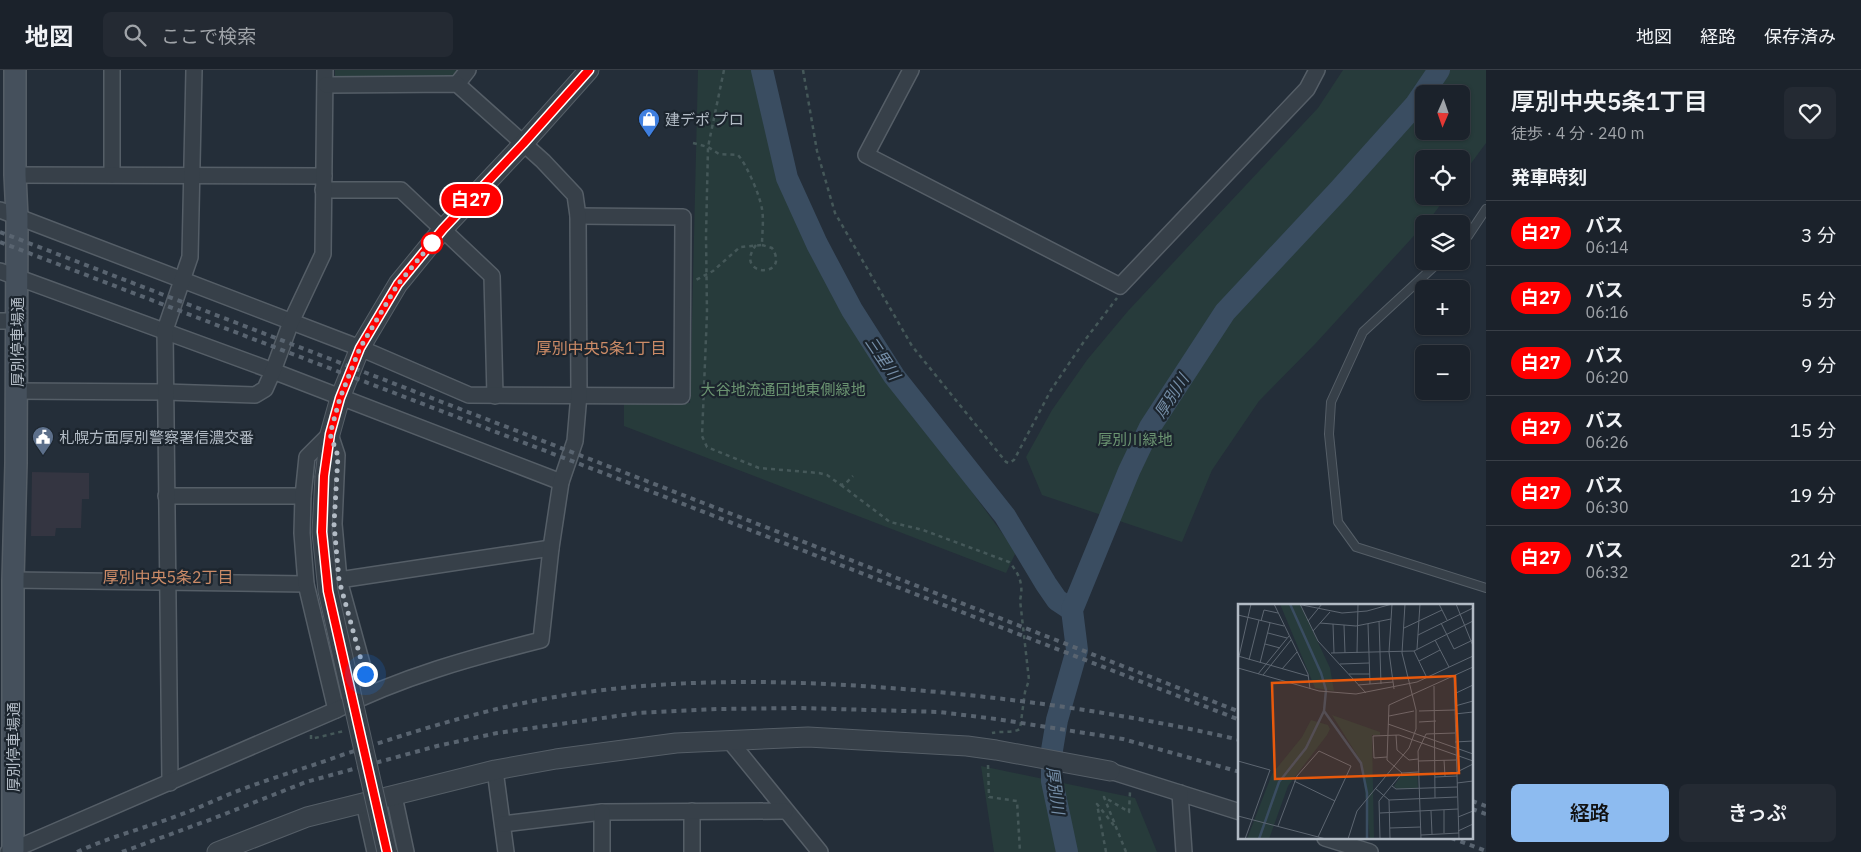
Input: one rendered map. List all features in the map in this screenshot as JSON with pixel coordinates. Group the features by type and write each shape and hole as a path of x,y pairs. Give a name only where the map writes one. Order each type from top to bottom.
{"main road":[{"name":"厚別停車場通","path":"10,75 15,175 9,213 8,321 16,391 7,549 13,580 6,615 10,851"}],"street":[{"path":"112,70 112,175"},
{"path":"170,782 165,330 190,257 194,70"},
{"path":"457,84 468,70"},
{"path":"387,852 328,591 322,532 324,476 330,434 340,398 360,348 398,284 443,229 589,70"},
{"path":"911,70 866,155 1120,286 1307,89 1318,70"},
{"path":"10,851 336,710 370,693 465,659 541,640 560,482 575,441 579,394 578,216 575,195 543,161 457,84 326,77 323,254 291,322 265,389 255,395 16,391"},
{"path":"15,175 192,176 323,183 401,190 492,276 495,396"},
{"path":"9,213 360,348 469,395 579,394 682,396 683,217 578,216"},
{"path":"8,274 165,330 560,482"},
{"path":"330,434 307,457 302,533 306,584 336,710"},
{"path":"330,434 338,456 334,524 339,580 370,693"},
{"path":"166,496 303,496"},
{"path":"339,580 551,548"},
{"path":"13,580 306,584"},
{"path":"222,851 307,817 495,770 616,750 676,743 729,740 808,737 992,750 1110,771 1238,811"},
{"path":"729,740 820,852"},
{"path":"495,770 506,852"},
{"path":"1180,793 1184,852"},
{"path":"394,796 406,852"},
{"path":"364,803 375,852"},
{"path":"503,824 602,812 785,810"},
{"path":"692,811 692,852"},
{"path":"602,812 602,852"},
{"path":"1331,840 1370,852"}],"lane":[{"path":"1470,233 1486,208"},
{"path":"1430,270 1363,332 1331,402 1329,434 1338,522 1356,547 1486,588"}],"path":[{"path":"724,70 708,146 707,274 702,407 703,442 707,447 759,468 827,475 890,522 923,530 999,557 1009,562 1014,568 1021,583 1020,600 1029,680 1025,692 1020,729 1016,731 1001,730 992,733 988,739 992,750 989,797 1016,801 1020,852"},
{"path":"803,70 817,151 835,213 912,346 1006,462 1009,463 1014,460 1051,390 1116,299 1120,286"},
{"path":"693,143 708,146 719,154 738,155 745,162 762,207 762,244"},
{"path":"682,289 707,274 740,246 762,244 772,248 775,252 776,260 770,269 765,271 753,266 751,262 752,251 756,245"},
{"path":"841,485 853,476"},
{"path":"310,734 311,739 346,731"},
{"path":"1126,852 1104,797 1129,812 1130,778"},
{"path":"1106,852 1097,804 1118,831"}],"shaded area":[{"path":"32,472 89,473 89,499 82,499 81,528 56,528 55,536 31,536"}],"green space":[{"path":"335,70 460,70 454,77 335,81"},
{"name":"大谷地流通団地東側緑地","path":"698,70 756,70 757,87 778,177 813,259 857,335 1016,552 1006,573 624,426 624,402 690,403"},
{"name":"厚別川緑地","path":"1343,70 1486,70 1486,143 1470,165 1470,150 1415,150 1415,205 1440,205 1433,215 1415,215 1415,235 1316,343 1259,401 1212,470 1182,542 1042,495 1026,457 1052,410 1087,360 1128,311 1318,108"},
{"path":"981,766 1135,798 1157,852 994,852"}],"waterway":[{"name":"三里川","path":"762,70 787,178 817,244 852,310 894,376 1005,516 1057,600 1072,610"},
{"name":"厚別川","path":"1067,852 1052,781 1052,750 1057,720 1077,650 1072,610 1129,471 1150,427 1225,312 1416,104 1439,70"}],"railway":[{"path":"0,232 1238,711"},
{"path":"0,242 1238,719"},
{"path":"77,852 243,789 414,732 513,705 582,693 625,688 714,682 758,682 846,685 934,692 1066,707 1197,730 1238,740"},
{"path":"122,852 306,782 437,746 497,733 638,713 718,709 801,708 940,712 1123,739 1238,771"},
{"path":"1474,802 1486,806"},
{"path":"1474,810 1486,814"},
{"path":"1456,840 1486,851"}],"bus line":[{"name":"白27","path":"387,852 328,591 322,532 324,476 330,434 340,398 360,348 398,284 443,229 589,70"}],"place":[{"name":"建デポ プロ","path":"649,138"},
{"name":"札幌方面厚別警察署信濃交番","path":"43,456"}],"district":[{"name":"厚別中央5条1丁目","path":"601,348"},
{"name":"厚別中央5条2丁目","path":"168,577"}],"route":[{"path":"365,674 339,580 334,524 338,456 330,434 340,398 360,348 398,284 432,243"}]}
